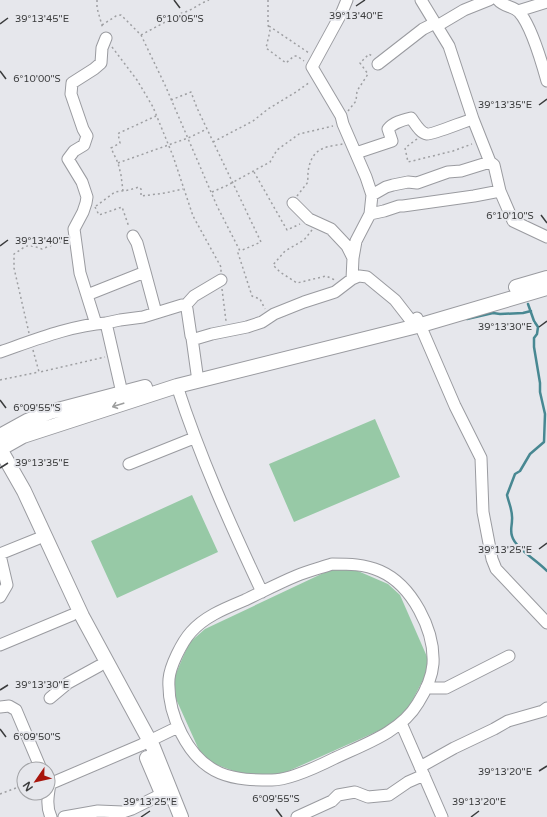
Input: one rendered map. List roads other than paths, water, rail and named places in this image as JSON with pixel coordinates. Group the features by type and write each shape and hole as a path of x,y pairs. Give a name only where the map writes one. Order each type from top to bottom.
{"main road":[{"path":"182,817 82,616 24,491 0,449 23,436 177,386 416,321 547,278"},
{"path":"0,436 27,421 50,412 547,288"},
{"path":"0,467 17,494 72,615 99,666 145,742 171,817"}],"street":[{"path":"347,0 316,68 342,116 342,122 366,177 372,195 370,214 356,240 348,282"},
{"path":"422,0 449,46 481,141 490,162 494,165 500,191 513,221 547,237"},
{"path":"378,64 423,30 436,25 464,10 489,0"},
{"path":"498,0 501,4 518,11 524,17 545,67 547,81"},
{"path":"518,11 547,2"},
{"path":"106,38 102,48 100,63 94,69 72,83 71,94 83,129 87,136 84,145 74,151 68,159 82,182 86,197 83,212 74,229 80,273 87,296 114,355 122,393"},
{"path":"354,148 392,141 388,129 397,122 411,118 422,132 427,134 434,133 473,119"},
{"path":"372,195 386,187 393,185 408,182 417,183 448,172 461,171 490,162"},
{"path":"370,214 399,206 500,191"},
{"path":"293,203 313,221 331,229 347,246 353,258"},
{"path":"133,236 137,243 156,313"},
{"path":"87,296 144,272"},
{"path":"192,338 195,339 262,322 304,302 335,292 348,282 360,276 367,277 395,300 416,321 455,406 481,458 483,512 492,559 496,569 547,623"},
{"path":"0,352 47,336 120,320 143,317 182,305 185,306 194,296 221,280"},
{"path":"185,306 188,313 198,374"},
{"path":"177,386 194,438 225,513 262,592"},
{"path":"129,464 194,438"},
{"path":"0,597 7,585 0,554 37,539"},
{"path":"332,564 360,564 381,571 398,582 414,600 424,618 431,641 433,664 426,688 418,704 401,723 388,732 312,769 278,780 246,780 219,772 200,760 186,742 178,727 170,705 169,678 176,656 190,633 204,620 297,575 332,564"},
{"path":"0,645 72,615"},
{"path":"426,688 446,688 509,656"},
{"path":"50,698 68,683 99,666"},
{"path":"0,707 10,706 16,710 37,761"},
{"path":"297,817 332,801 338,795 355,792 368,797 389,795 454,748 508,721 543,711 547,708"},
{"path":"401,723 441,817"},
{"path":"56,780 178,727"},
{"path":"64,817 123,812 162,794"},
{"path":"48,801 49,813 51,817"}],"waterway":[{"path":"528,304 534,321 538,327 537,334 534,338 534,347 540,392 545,414 544,442 530,454 520,471 515,474 507,495 512,514 511,532 514,541 522,550 547,571"},
{"path":"467,319 493,313 523,313 531,311"}]}
